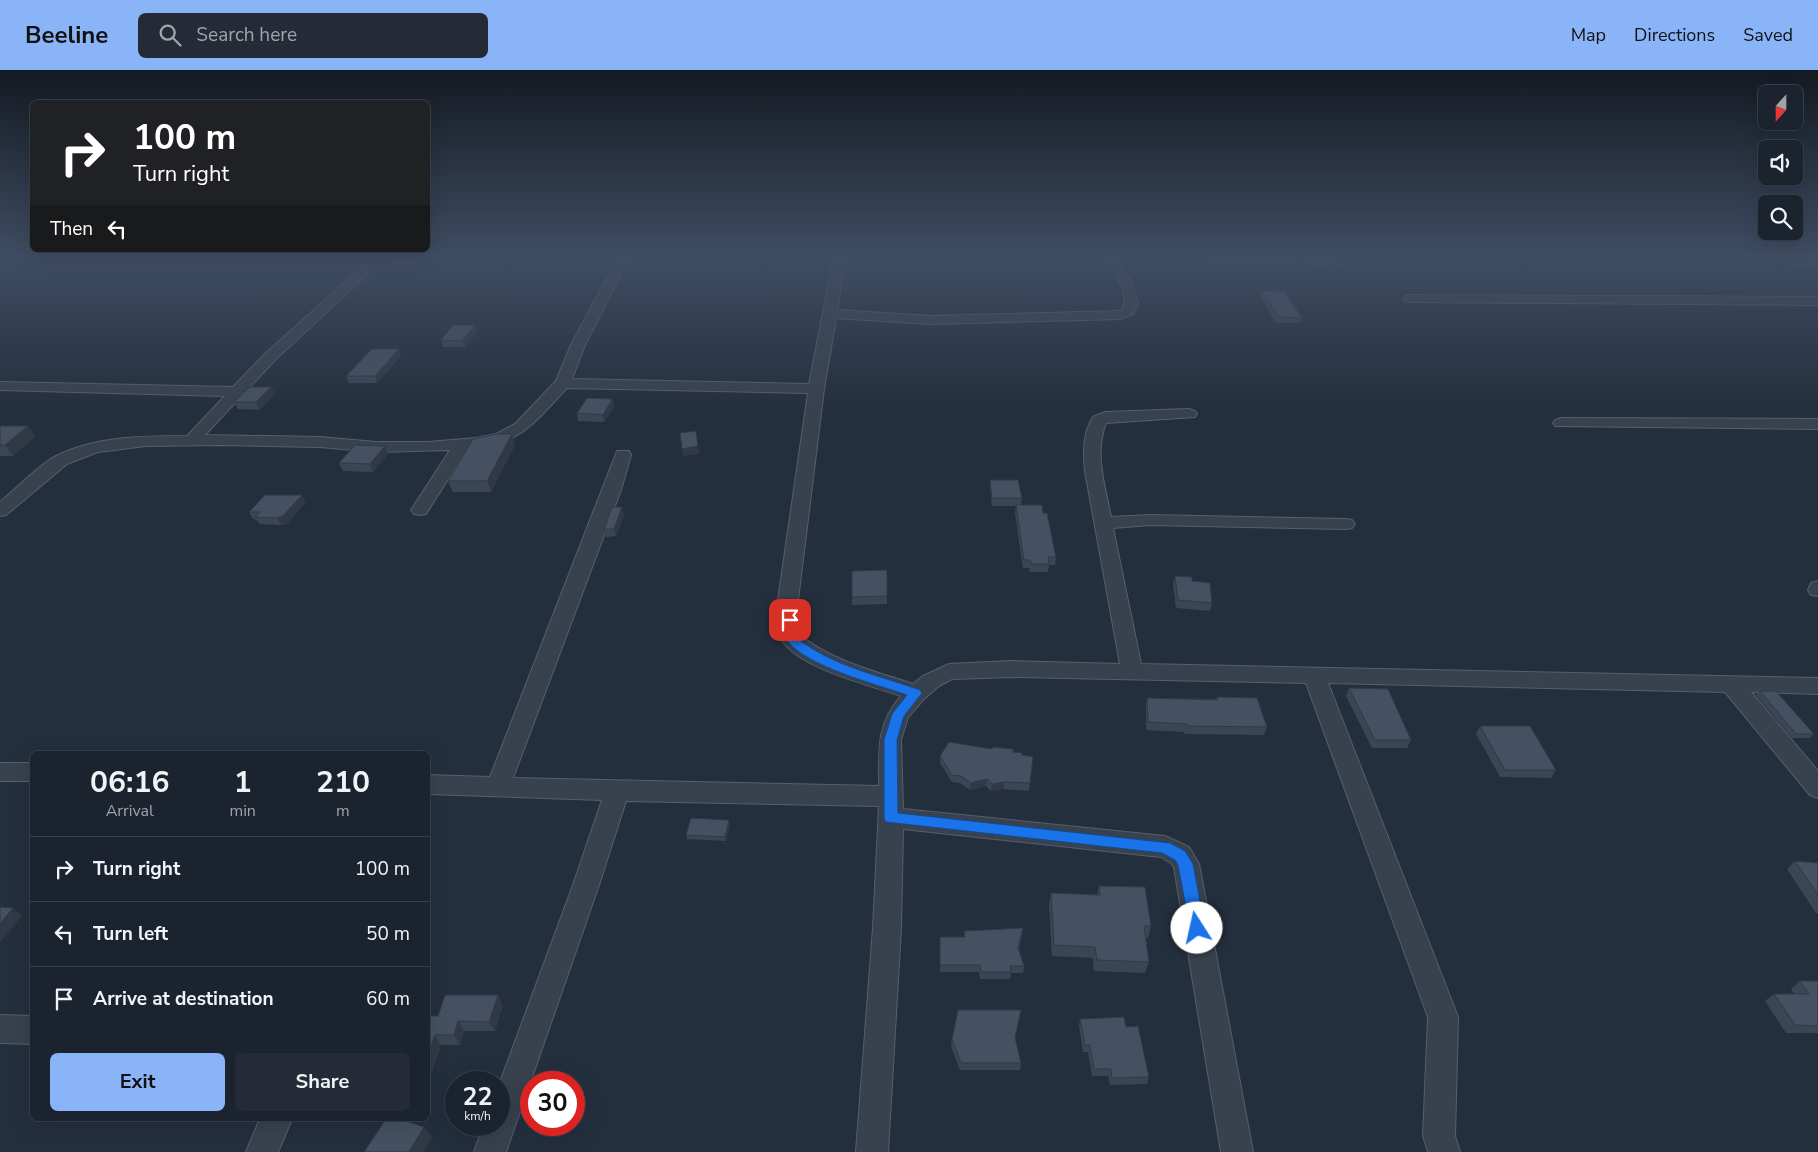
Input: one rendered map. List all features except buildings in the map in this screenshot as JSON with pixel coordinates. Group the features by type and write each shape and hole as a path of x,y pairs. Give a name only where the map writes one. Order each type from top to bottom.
{"street":[{"path":"191,441 271,356 324,307"},
{"path":"0,511 61,460 95,447 146,441 191,441 320,442 384,447 461,444 501,438 521,428 563,382 578,345 598,307"},
{"path":"831,307 816,389 788,600 791,639 810,654 834,665 916,693"},
{"path":"830,314 930,320 1120,315 1127,312 1130,307"},
{"path":"563,382 816,389"},
{"path":"0,386 237,392"},
{"path":"1132,672 1103,523 1092,454 1099,420 1105,417 1189,414"},
{"path":"1561,423 1818,424"},
{"path":"420,510 461,444"},
{"path":"498,787 623,455"},
{"path":"1103,523 1150,520 1346,524"},
{"path":"872,1152 888,928 891,807 890,740 898,714 916,693 930,681 949,672 1011,669 1818,686"},
{"path":"1314,676 1444,1018 1439,1136 1444,1152"},
{"path":"1732,685 1818,788"},
{"path":"0,772 30,772"},
{"path":"430,784 617,791 891,807 1165,847 1180,855 1186,864 1237,1152"},
{"path":"490,1152 617,791"},
{"path":"0,1029 30,1030"},
{"path":"262,1152 275,1121"}],"route":[{"path":"790,620 791,639 810,654 834,665 916,693 898,714 890,740 891,818 1165,847 1180,855 1186,864 1197,928"}]}
